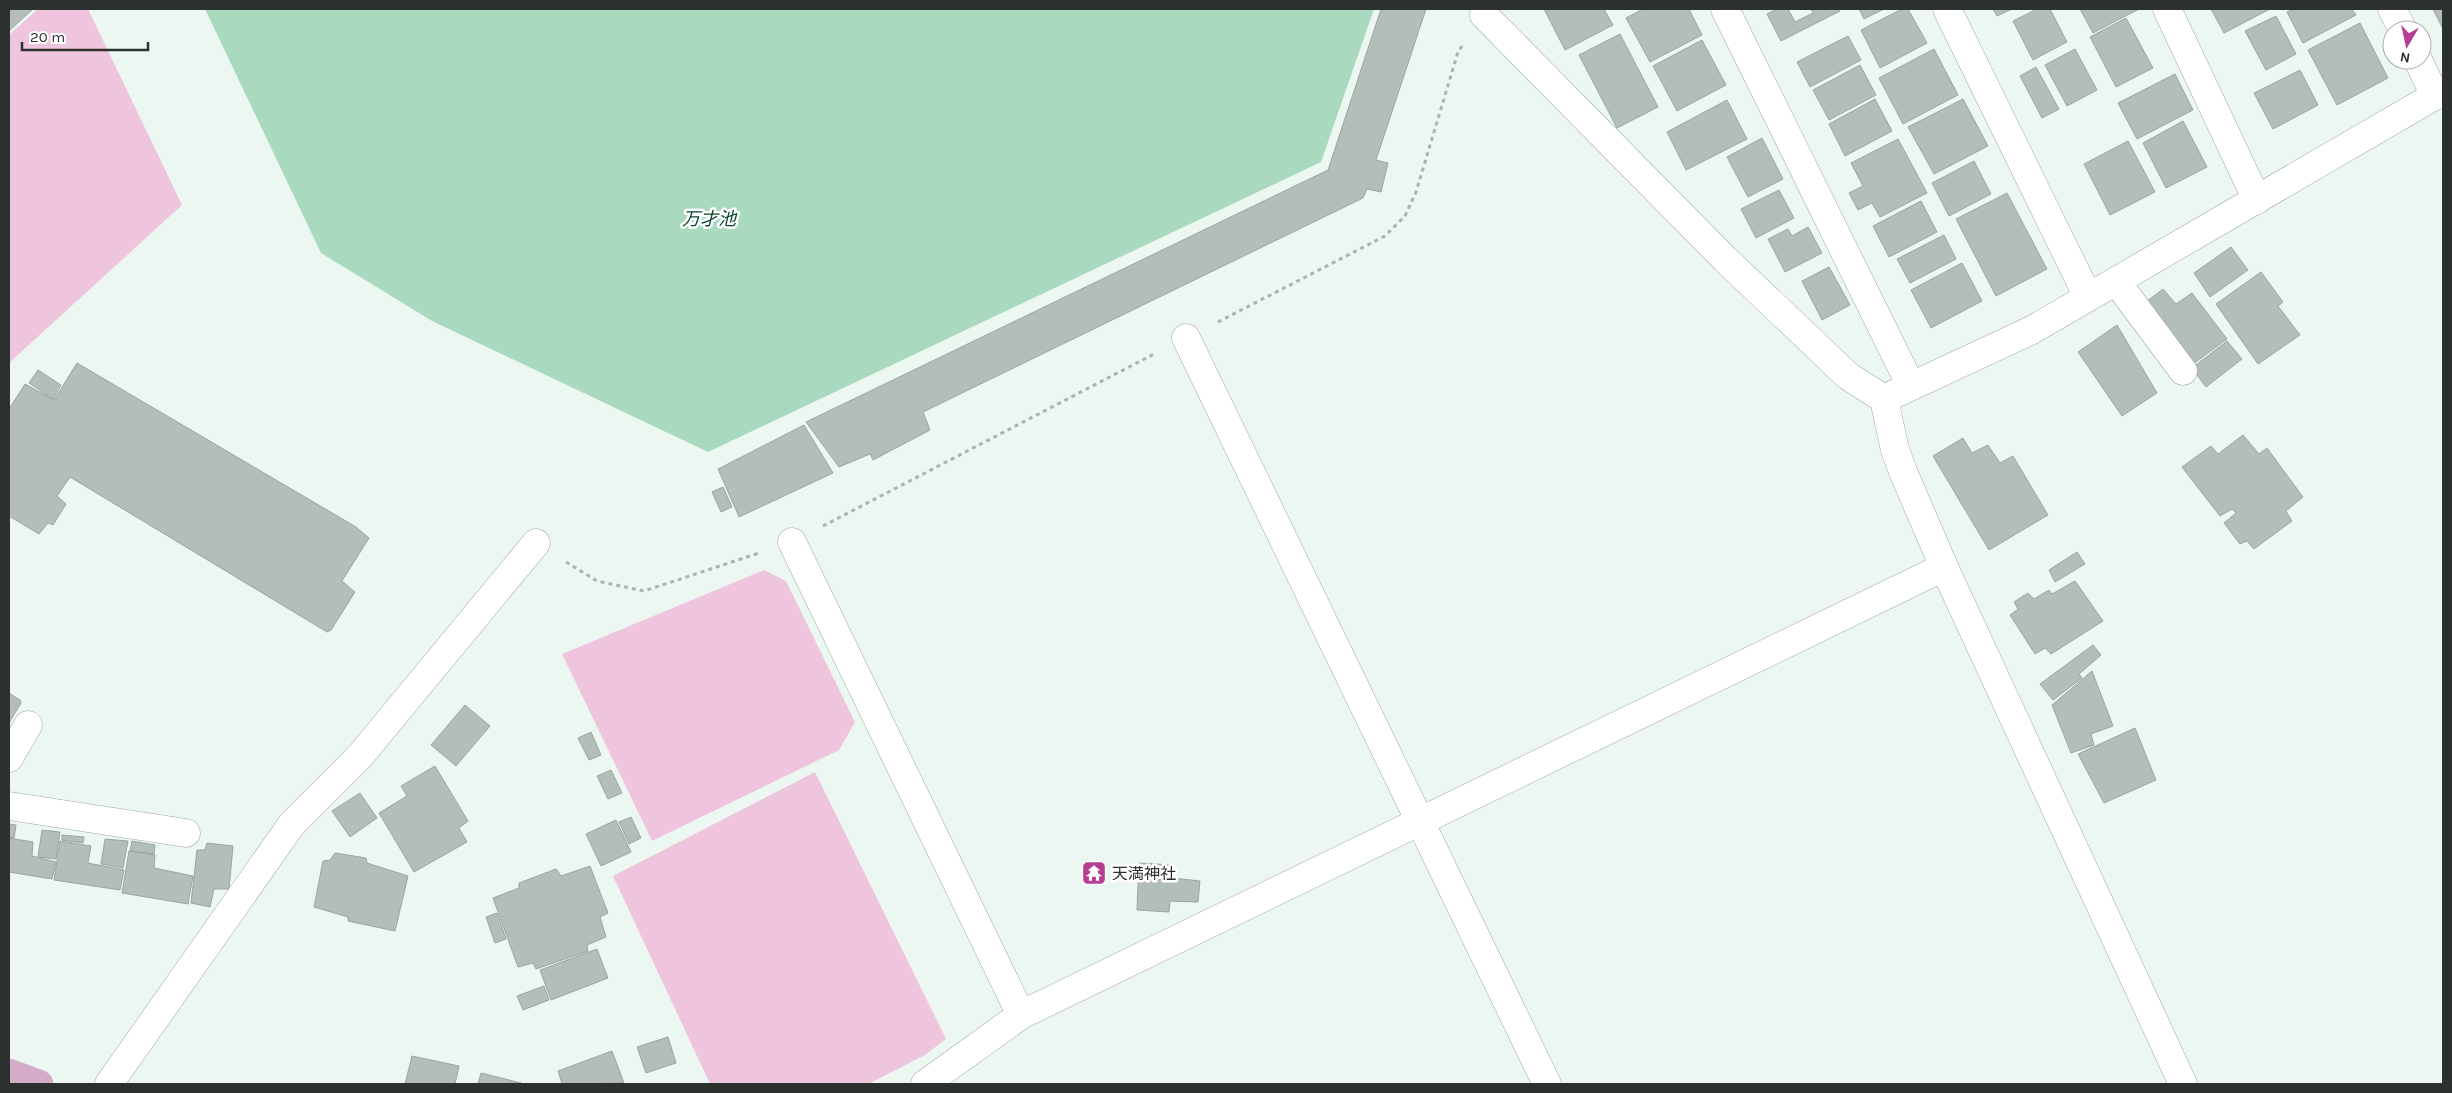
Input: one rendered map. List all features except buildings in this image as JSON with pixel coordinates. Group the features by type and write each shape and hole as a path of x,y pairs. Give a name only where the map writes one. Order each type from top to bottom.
{"main road":[{"path":"9,1073 39,1084"}],"street":[{"path":"1725,9 1911,386"},
{"path":"1947,9 2088,297"},
{"path":"2167,9 2257,200"},
{"path":"1484,12 1725,259 1848,376 1884,399 1895,450 1944,567 2183,1084"},
{"path":"1884,399 2032,330 2439,94 2424,70"},
{"path":"2116,281 2183,371"},
{"path":"1186,338 1417,821 1546,1084"},
{"path":"792,542 1021,1014"},
{"path":"109,1084 292,824 360,756 536,543"},
{"path":"925,1084 1021,1014 1944,567"},
{"path":"9,758 28,725"},
{"path":"9,806 186,833"}],"path":[{"path":"536,543 597,580 644,591 792,542 1385,236 1405,216 1416,192 1458,52 1484,12"}],"shaded area":[{"path":"38,9 88,9 182,205 9,363 9,35"},
{"path":"764,570 786,581 855,722 839,750 652,841 562,654"},
{"path":"815,772 946,1039 925,1055 868,1084 710,1084 613,876"}],"water":[{"name":"万才池","path":"205,9 1374,9 1321,162 708,452 432,321 321,253"}],"place":[{"name":"天満神社","path":"1094,873"}]}
